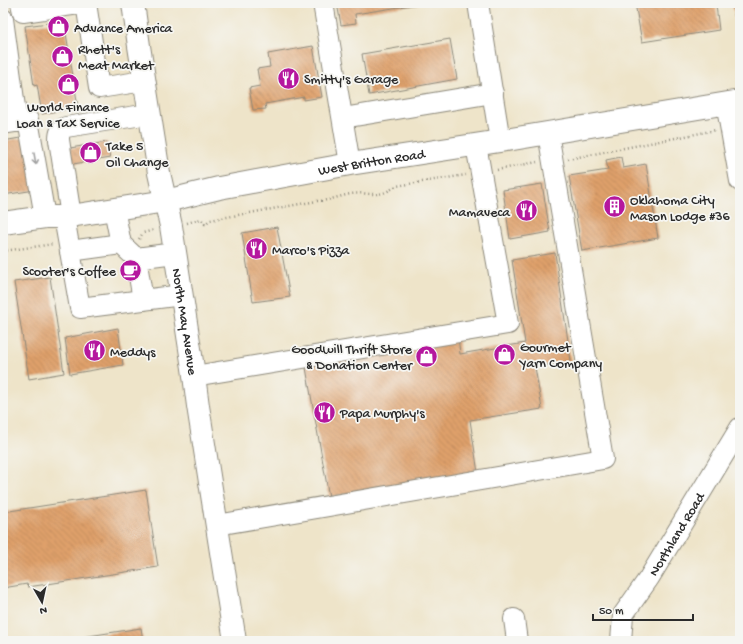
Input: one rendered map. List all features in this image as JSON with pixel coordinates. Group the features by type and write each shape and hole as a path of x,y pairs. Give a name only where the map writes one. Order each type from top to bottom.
{"main road":[{"name":"North May Avenue","path":"133,3 149,114 182,295 235,641"},
{"name":"West Britton Road","path":"3,223 166,201 219,188 350,164 476,145 733,102"}],"street":[{"path":"21,3 23,12 86,3 99,88 144,81"},
{"path":"323,3 350,164"},
{"path":"478,3 500,141"},
{"path":"3,19 16,122 60,216 70,251 80,308 182,295"},
{"path":"343,118 492,93"},
{"path":"733,102 740,181"},
{"path":"60,216 59,134 62,129 66,127 149,114"},
{"path":"217,525 604,459 548,133"},
{"path":"194,376 508,324 476,145"},
{"path":"114,209 132,248 142,300"},
{"path":"70,251 132,248 175,253"},
{"name":"Northland Road","path":"621,641 623,615 649,578 740,428"},
{"path":"514,619 517,641"}],"path":[{"name":"West Britton Road","path":"201,219 205,224 210,220 317,201 326,201 335,197 353,194 371,195 387,192 396,186 481,173 526,165 533,162 568,159 720,130"},
{"path":"132,248 143,233"}],"building":[{"path":"337,3 419,4 355,14 356,23 341,25"},
{"path":"635,3 718,3 716,5 719,30 642,42"},
{"path":"732,3 740,3 740,24 736,25"},
{"path":"64,21 78,107 42,114 37,85 34,86 25,26"},
{"path":"450,39 457,79 369,95 362,54"},
{"name":"Smitty's Garage","path":"313,46 322,97 304,100 304,97 265,104 266,109 253,110 249,88 260,86 257,69 270,67 268,54"},
{"path":"26,137 35,190 3,195 3,141"},
{"name":"Take 5 Oil Change","path":"107,142 110,158 73,164 70,148"},
{"name":"Oklahoma City Mason Lodge #36","path":"621,157 623,168 646,164 658,238 582,251 569,176 608,170 606,160"},
{"name":"Mamaveca","path":"542,184 550,232 510,239 503,190"},
{"path":"277,227 290,297 253,302 242,233"},
{"path":"555,253 571,361 535,367 542,409 470,420 478,473 329,497 305,362 458,337 460,354 525,343 512,260"},
{"path":"50,277 64,373 29,379 14,282"},
{"name":"Meddys","path":"118,328 123,365 70,374 65,338"},
{"path":"146,490 158,567 28,587 27,584 3,588 3,512"},
{"path":"141,628 143,641 62,641 62,640"}],"place":[{"name":"Advance America","path":"58,27"},
{"name":"Rhett's Meat Market","path":"63,56"},
{"name":"Smitty's Garage","path":"289,78"},
{"name":"World Finance Loan & Tax Service","path":"68,84"},
{"name":"Take 5 Oil Change","path":"90,153"},
{"name":"Oklahoma City Mason Lodge #36","path":"614,207"},
{"name":"Mamaveca","path":"526,211"},
{"name":"Marco's Pizza","path":"257,249"},
{"name":"Scooter's Coffee","path":"131,270"},
{"name":"Meddys","path":"94,351"},
{"name":"Gourmet Yarn Company","path":"504,354"},
{"name":"Goodwill Thrift Store & Donation Center","path":"427,356"},
{"name":"Papa Murphy's","path":"324,412"}]}
